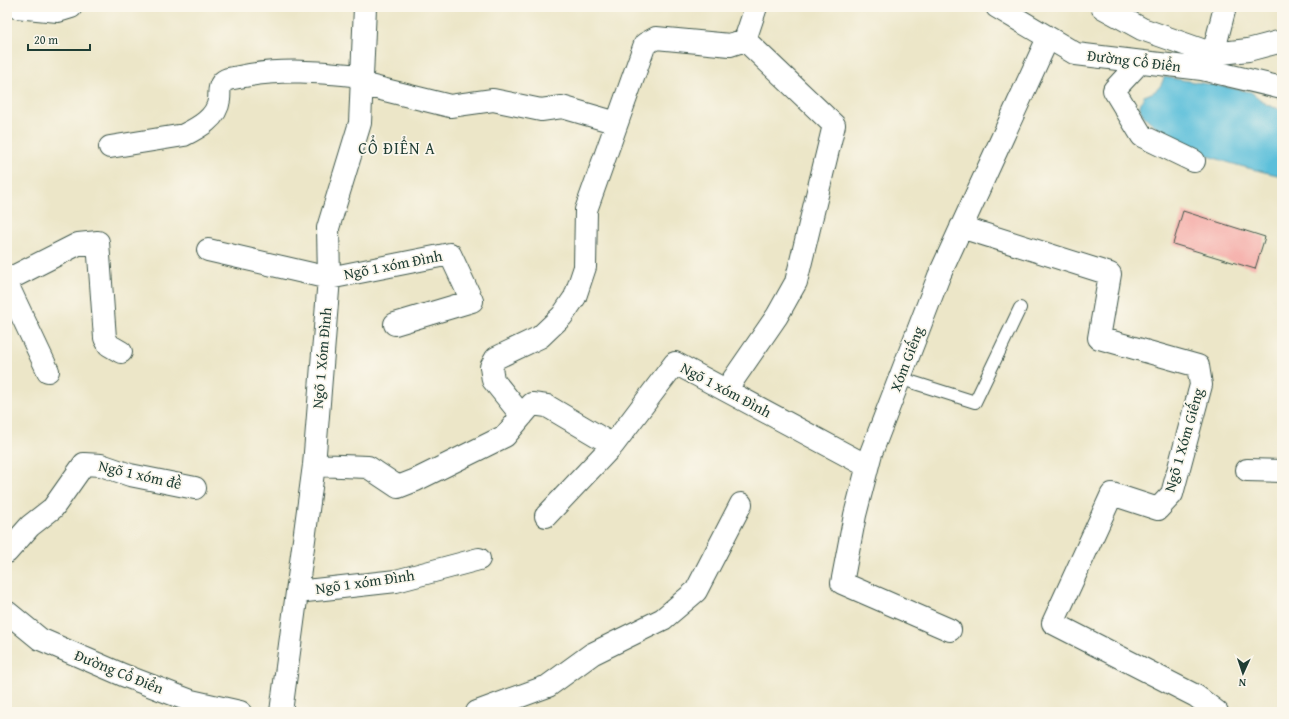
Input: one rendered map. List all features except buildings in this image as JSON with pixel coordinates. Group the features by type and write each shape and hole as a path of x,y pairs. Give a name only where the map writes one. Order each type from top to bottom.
{"street":[{"path":"16,7 58,11 71,7"},
{"name":"Ngõ 1 Xóm Đình","path":"281,712 314,465 329,278 328,228 360,123 365,7"},
{"path":"745,40 756,7"},
{"name":"Đường Cổ Điển","path":"997,7 1076,54 1140,62 1207,62 1282,88"},
{"path":"1102,7 1207,62 1282,41"},
{"path":"1207,62 1225,7"},
{"path":"522,416 493,380 491,367 496,358 540,337 562,316 575,297 585,267 586,210 645,44 656,38 730,45 745,40"},
{"name":"Xóm Giếng","path":"950,630 842,583 855,515 867,466 899,378 939,276 1048,38"},
{"path":"726,390 777,316 796,282 834,125 745,40"},
{"path":"1140,62 1114,90 1142,136 1194,161"},
{"path":"110,147 184,135 194,130 214,115 219,102 220,88 226,80 258,73 315,71 361,80 450,106 493,100 541,110 562,107 617,122"},
{"name":"Ngõ 1 Xóm Giếng","path":"961,227 1110,274 1099,338 1198,366 1201,385 1172,494 1158,509 1112,494 1053,623 1196,696 1217,712"},
{"path":"7,280 78,244 98,242 105,338 109,345 121,352"},
{"name":"Ngõ 1 xóm Đình","path":"208,250 329,278 450,254 472,301 395,324"},
{"path":"7,284 48,371"},
{"name":"Ngõ 1 xóm Đình","path":"546,516 613,446 675,363 867,466"},
{"path":"314,465 368,467 398,487 416,480 505,436 532,404 547,406 613,446"},
{"name":"Ngõ 1 xóm đề","path":"7,552 30,526 53,508 84,464 101,466 130,475 195,488"},
{"path":"1247,470 1282,471"},
{"path":"477,712 548,686 592,654 663,619 696,591 741,504"},
{"name":"Ngõ 1 xóm Đình","path":"298,592 396,581 480,558"},
{"name":"Đường Cổ Điển","path":"7,612 40,639 123,675 191,700 240,712"}],"lane":[{"path":"899,378 975,402 1020,308"}],"water":[{"path":"1164,77 1251,92 1267,105 1282,110 1282,176 1214,158 1182,144 1167,135 1146,118 1141,111 1140,105 1144,96 1159,87"}],"district":[{"name":"CỔ ĐIỂN A","path":"397,148"}]}
